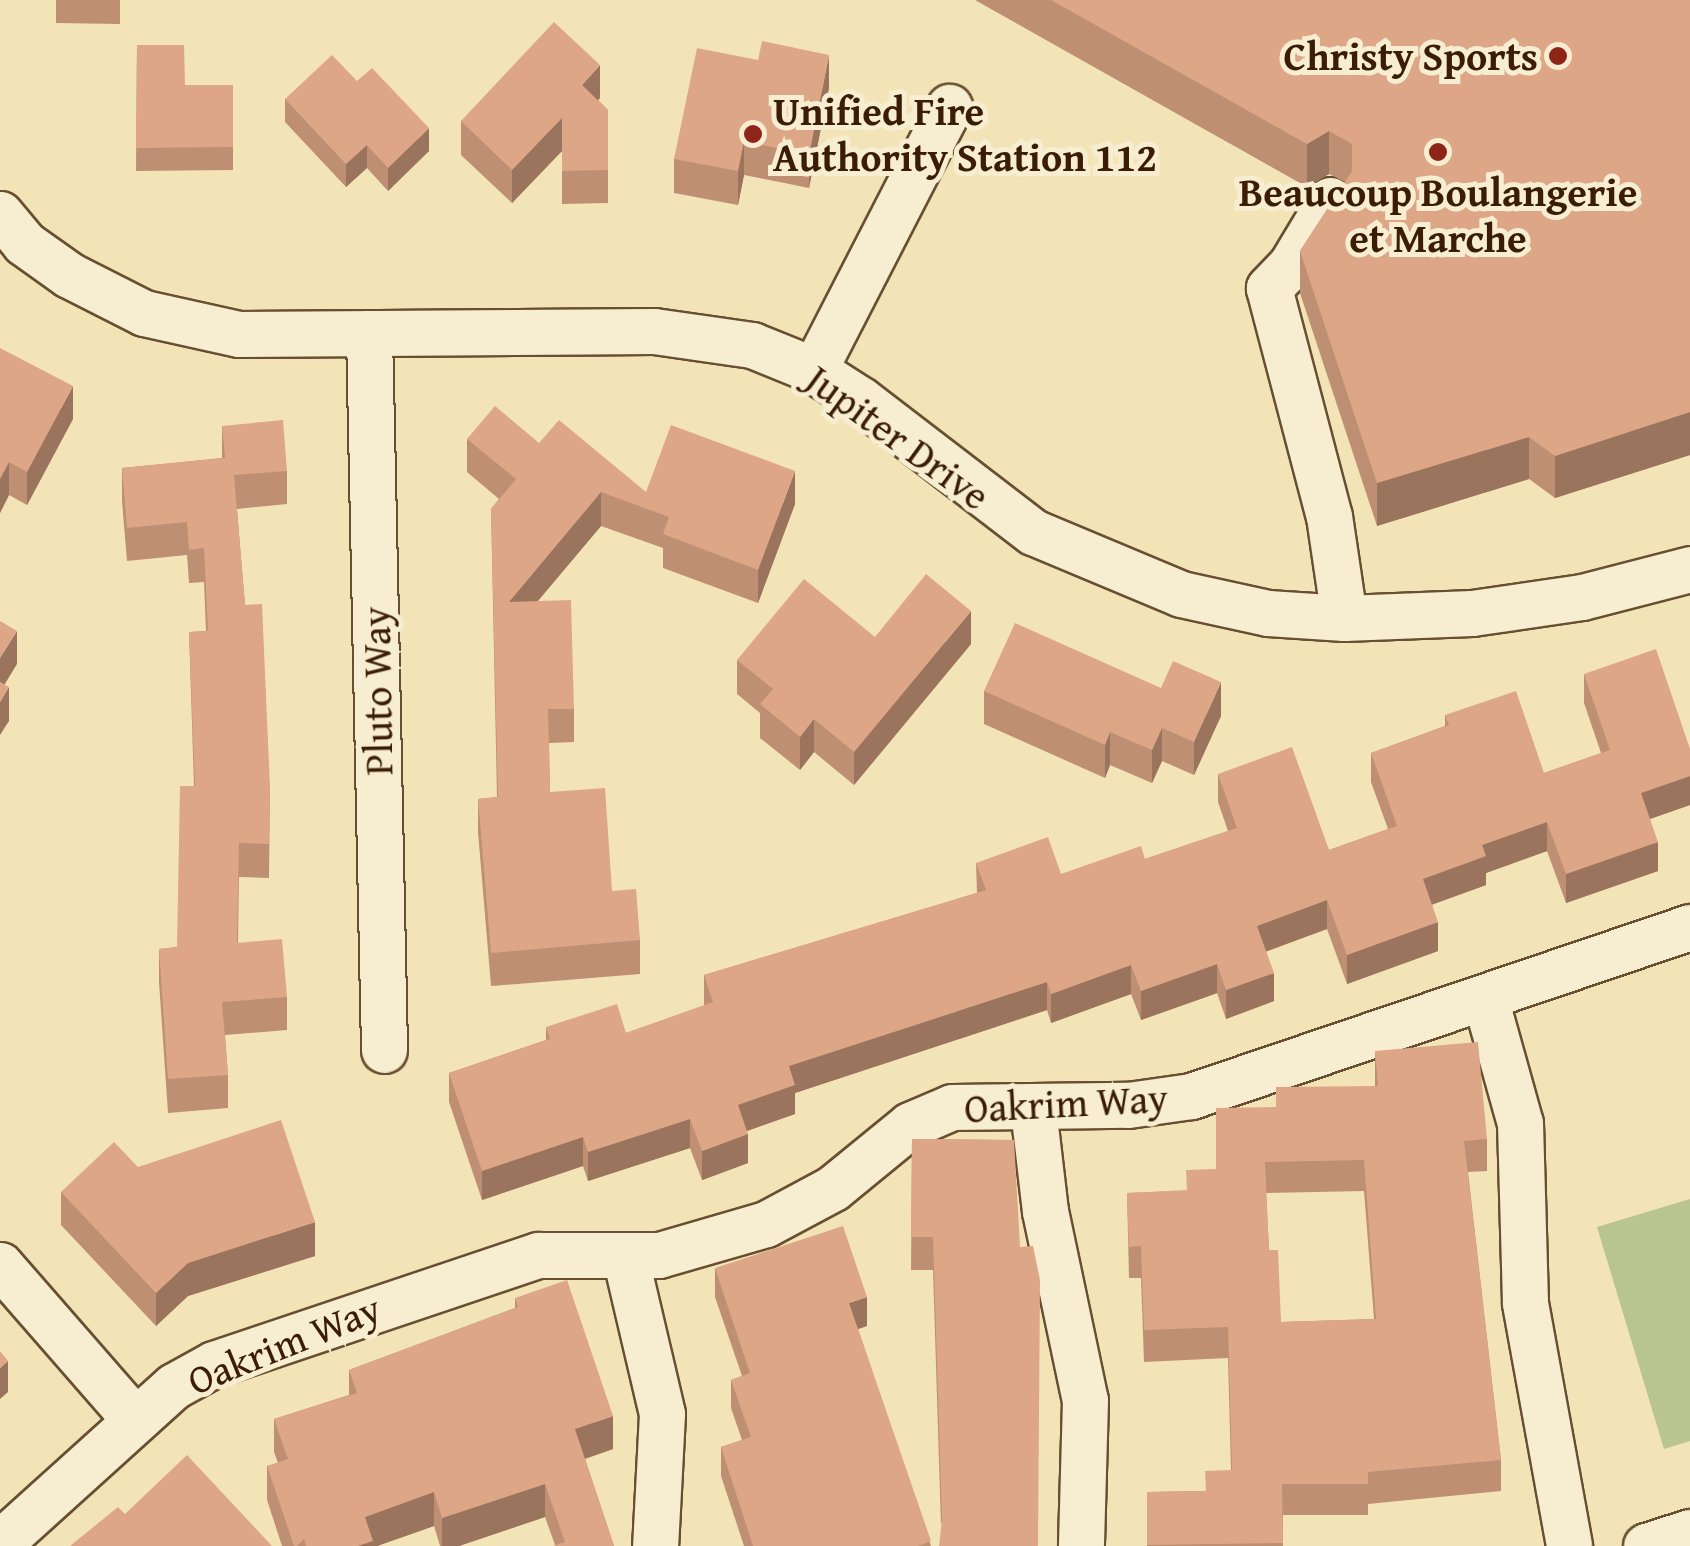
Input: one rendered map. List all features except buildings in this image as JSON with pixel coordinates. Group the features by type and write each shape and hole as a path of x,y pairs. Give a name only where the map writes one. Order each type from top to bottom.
{"street":[{"path":"814,370 948,107"},
{"path":"1330,200 1291,265 1269,288 1329,516 1344,618"},
{"name":"Jupiter Drive","path":"8,241 144,313 240,334 654,331 752,344 814,370 986,502 1098,565 1181,594 1268,614 1344,618 1528,606 1690,569"},
{"name":"Pluto Way","path":"369,332 384,1050"},
{"name":"Oakrim Way","path":"0,1544 135,1420 200,1370 375,1306 538,1255 625,1256 688,1250 789,1214 932,1114 974,1105 1033,1108 1191,1096 1690,928"},
{"path":"1485,998 1520,1124 1521,1269 1569,1546"},
{"path":"1033,1108 1045,1211 1086,1400 1081,1546"},
{"path":"625,1256 662,1414 655,1546"},
{"path":"0,1265 135,1420"},
{"path":"1646,1546 1690,1532"}],"green space":[{"path":"1690,1199 1690,1441 1664,1449 1597,1227"}],"place":[{"name":"Christy Sports","path":"1558,56"},
{"name":"Unified Fire Authority Station 112","path":"753,134"},
{"name":"Beaucoup Boulangerie et Marche","path":"1438,152"}]}
